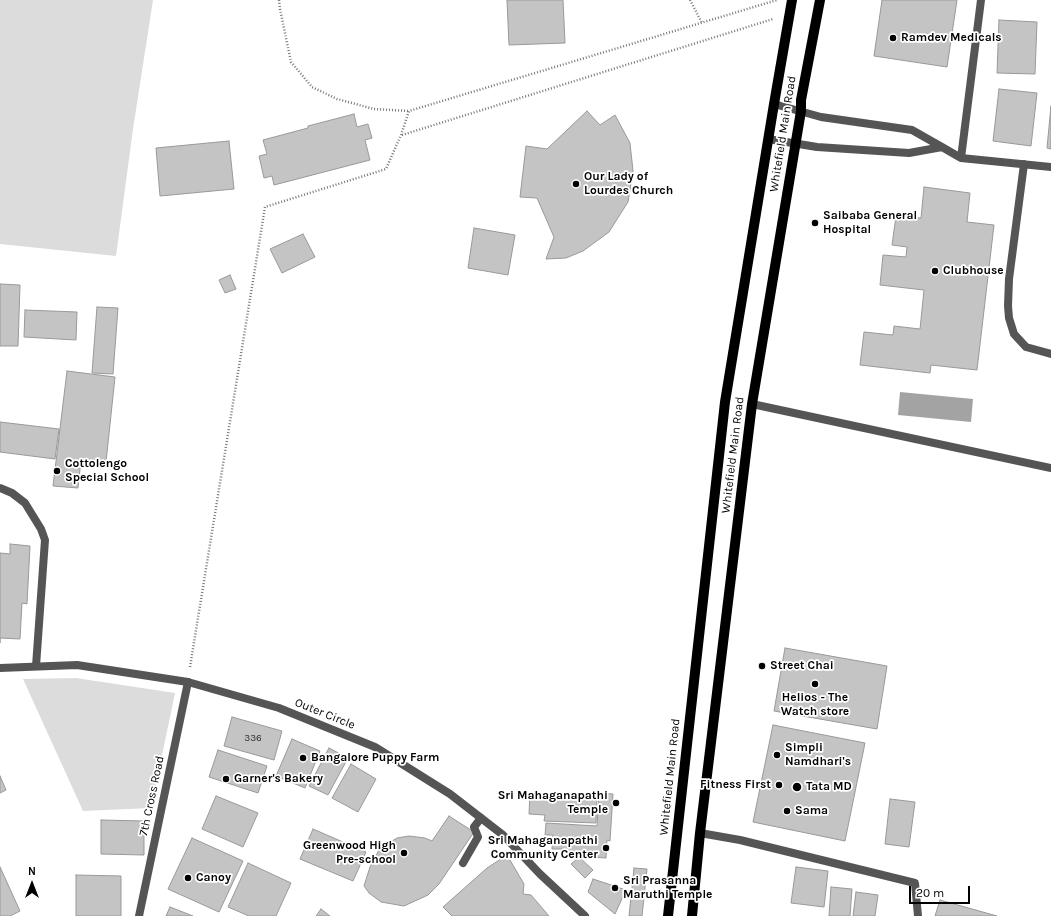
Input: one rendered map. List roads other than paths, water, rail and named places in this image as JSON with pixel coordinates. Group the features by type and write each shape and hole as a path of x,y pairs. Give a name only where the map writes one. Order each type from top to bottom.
{"main road":[{"name":"Whitefield Main Road","path":"668,916 725,402 792,0"},
{"name":"Whitefield Main Road","path":"692,916 700,834 752,404 801,100 820,0"}],"street":[{"path":"961,158 982,0"},
{"path":"774,104 821,117 912,130 961,158 1051,167"},
{"path":"768,139 817,147 909,153 942,147"},
{"path":"1024,164 1009,279 1008,312 1014,334 1026,347 1051,354"},
{"path":"752,404 1051,468"},
{"path":"0,488 12,493 25,503 41,529 45,540 36,666"},
{"name":"Outer Circle","path":"0,668 77,665 188,682 279,708 375,747 450,794 503,835 540,874 585,916"},
{"name":"7th Cross Road","path":"140,916 188,682"},
{"path":"463,863 478,837 474,827 481,818"},
{"path":"700,834 740,840 915,883 918,916"}],"place":[{"name":"Ramdev Medicals","path":"893,38"},
{"name":"Our Lady of Lourdes Church","path":"576,184"},
{"name":"Saibaba General Hospital","path":"815,223"},
{"name":"Clubhouse","path":"935,271"},
{"name":"Cottolengo Special School","path":"57,471"},
{"name":"Street Chai","path":"762,666"},
{"name":"Helios - The Watch store","path":"815,684"},
{"name":"Simpli Namdhari's","path":"777,755"},
{"name":"Bangalore Puppy Farm","path":"303,758"},
{"name":"Garner's Bakery","path":"226,779"},
{"name":"Fitness First","path":"779,785"},
{"name":"Tata MD","path":"797,787"},
{"name":"Sri Mahaganapathi Temple","path":"616,803"},
{"name":"Sama","path":"787,811"},
{"name":"Sri Mahaganapathi Community Center","path":"606,848"},
{"name":"Greenwood High Pre-school","path":"404,853"},
{"name":"Canoy","path":"188,878"},
{"name":"Sri Prasanna Maruthi Temple","path":"615,888"}]}
